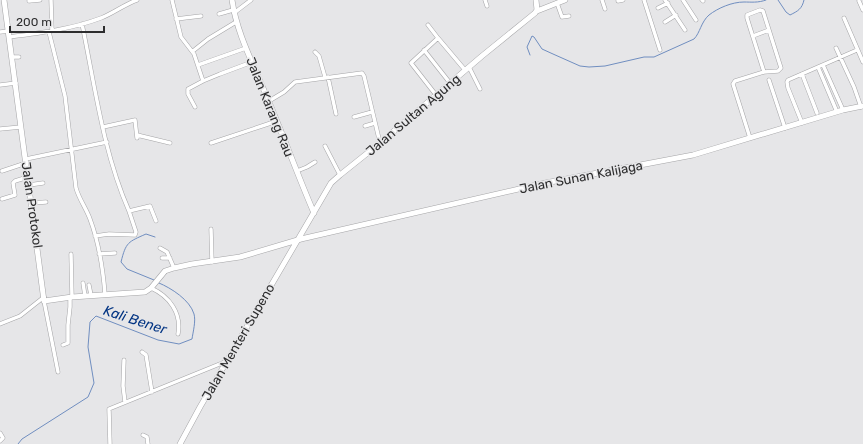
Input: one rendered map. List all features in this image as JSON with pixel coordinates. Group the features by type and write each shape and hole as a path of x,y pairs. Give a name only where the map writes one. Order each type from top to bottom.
{"street":[{"name":"Jalan Protokol","path":"4,0 44,299"},
{"path":"29,2 40,0"},
{"path":"51,0 50,32 65,96 77,191 90,218 95,236 103,270 105,294"},
{"path":"9,37 50,32 82,24 101,18 138,0"},
{"path":"172,0 181,37 193,51 203,81"},
{"name":"Jalan Karang Rau","path":"232,0 233,12 246,48 314,213"},
{"path":"219,14 233,12 251,0"},
{"path":"484,0 487,6"},
{"path":"536,0 537,11 565,0"},
{"path":"602,0 605,9"},
{"path":"618,1 623,0"},
{"path":"644,0 660,50"},
{"path":"683,0 696,20"},
{"path":"859,1 863,10"},
{"path":"658,8 666,2 685,30"},
{"path":"557,4 562,17 569,16"},
{"path":"750,138 733,88 733,84 735,81 764,72 778,70 780,68 763,11 760,10 747,15 747,18 764,72"},
{"name":"Jalan Sultan Agung","path":"298,240 331,183 537,11"},
{"path":"665,22 676,15"},
{"path":"176,19 201,16"},
{"path":"844,18 863,62"},
{"path":"193,51 208,39 236,22"},
{"path":"82,24 94,89 112,166 136,232 135,235 110,234 95,236"},
{"path":"428,25 467,69 480,89"},
{"path":"753,36 769,30"},
{"path":"0,32 9,31"},
{"path":"436,95 411,64 411,61 438,38"},
{"path":"198,65 246,48"},
{"path":"836,48 862,106"},
{"path":"424,50 450,83"},
{"path":"802,124 787,82 788,80 858,50"},
{"path":"315,52 319,56 336,114"},
{"path":"12,57 19,57"},
{"path":"194,107 188,94 188,89 203,81 252,62"},
{"path":"823,65 843,110"},
{"path":"818,67 837,112"},
{"path":"269,101 284,92 295,82 362,73 380,143"},
{"path":"802,74 817,113"},
{"path":"824,81 829,79"},
{"path":"769,80 785,128"},
{"path":"0,85 16,83"},
{"path":"829,94 835,92"},
{"name":"Jalan Sunan Kalijaga","path":"152,287 165,271 174,268 240,257 298,240 574,176 693,155 802,124 843,110 862,106"},
{"path":"354,117 372,112"},
{"path":"103,126 136,120 137,135 170,143"},
{"path":"211,143 277,121"},
{"path":"365,126 375,123"},
{"path":"0,129 21,127"},
{"path":"2,171 26,161 107,142"},
{"path":"326,146 340,175"},
{"path":"296,171 315,162"},
{"path":"2,199 15,195 13,184 15,180 28,177"},
{"path":"29,185 43,183"},
{"path":"32,203 46,202"},
{"path":"129,211 150,206 156,221"},
{"path":"210,229 212,262"},
{"name":"Jalan Menteri Supeno","path":"180,444 298,240"},
{"path":"160,248 167,252 174,268"},
{"path":"99,254 115,253"},
{"path":"63,345 68,343 71,297 71,254"},
{"path":"162,258 170,258"},
{"path":"83,283 88,296"},
{"path":"88,285 88,296"},
{"path":"0,324 20,316 44,299 143,292 152,287 172,303 178,318 178,334"},
{"path":"44,299 58,372"},
{"path":"142,352 146,355 152,392"},
{"path":"124,360 123,386 125,402"},
{"path":"110,444 109,410 112,407 227,361"},
{"path":"0,433 3,438 0,441"},
{"path":"143,435 147,437 148,444"}],"waterway":[{"path":"530,55 527,47 532,36 542,49 580,66 605,66 644,57 654,57 694,39 706,18 713,12 730,4 766,0"},
{"path":"778,0 786,12 790,15 802,6 804,0"},
{"name":"Kali Bener","path":"154,280 127,269 121,262 124,250 131,241 146,234 155,237"},
{"name":"Kali Bener","path":"18,444 22,439 88,397 94,383 88,347 90,322 96,316 158,340 179,344 192,339 195,320 192,309 180,295 159,283"}]}
